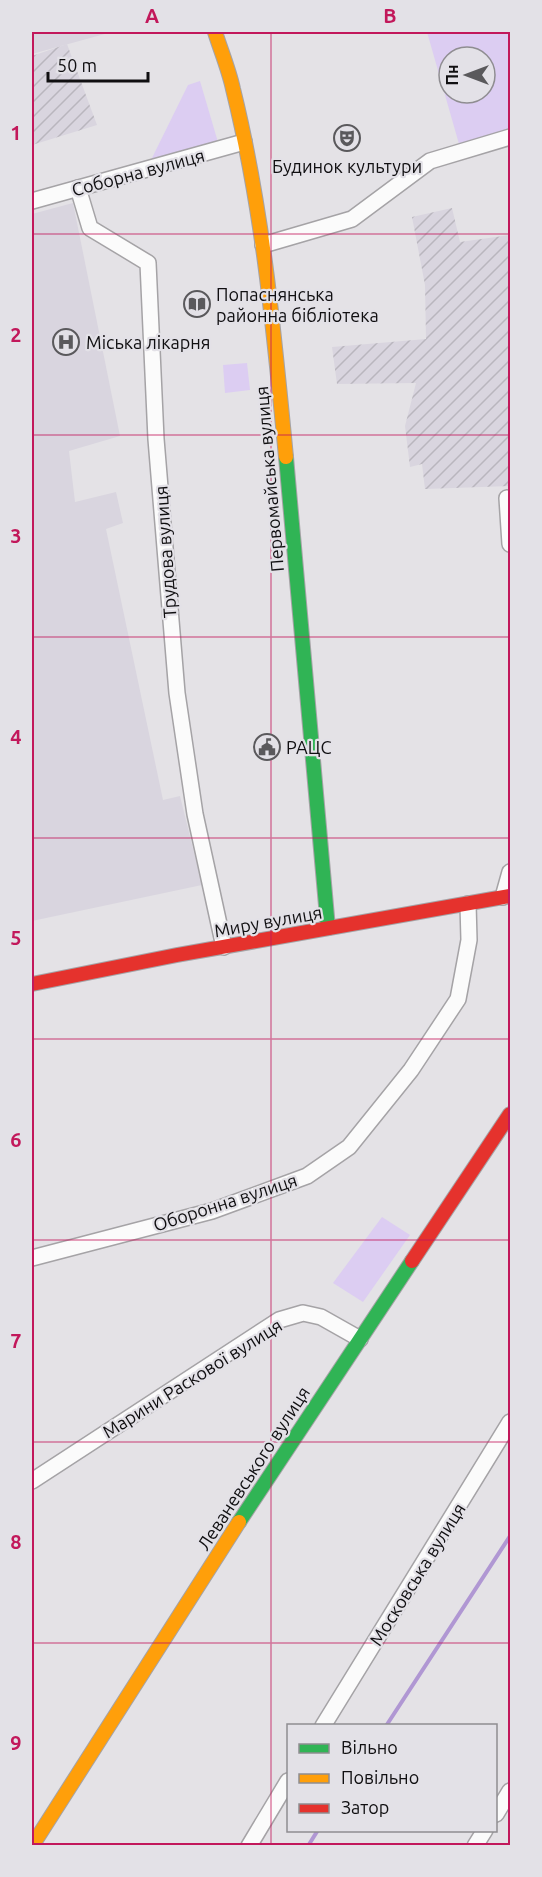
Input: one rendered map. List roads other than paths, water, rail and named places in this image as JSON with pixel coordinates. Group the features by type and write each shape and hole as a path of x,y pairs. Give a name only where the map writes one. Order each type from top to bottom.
{"street":[{"name":"Первомайська вулиця","path":"215,32 233,87 263,245 277,361 328,928"},
{"path":"263,245 352,219 430,162 510,137"},
{"name":"Соборна вулиця","path":"32,201 244,142"},
{"name":"Трудова вулиця","path":"78,188 90,228 148,263 156,439 177,693 195,814 224,947"},
{"path":"507,498 510,544"},
{"path":"507,897 510,872"},
{"name":"Миру вулиця","path":"32,984 224,947 507,897"},
{"name":"Оборонна вулиця","path":"32,1258 212,1211 307,1176 349,1147 411,1070 458,999 469,940 468,904"},
{"name":"Леваневського вулиця","path":"32,1845 282,1455 510,1114"},
{"name":"Марини Раскової вулиця","path":"32,1481 279,1320 303,1313 321,1317 360,1339"},
{"name":"Московська вулиця","path":"324,1724 510,1422"},
{"path":"249,1845 287,1783"},
{"path":"497,1811 510,1791"},
{"path":"475,1845 484,1832"}],"waterway":[{"path":"387,1724 510,1536"},
{"path":"308,1846 317,1832"}],"place":[{"name":"Будинок культури","path":"347,138"},
{"name":"Попаснянська районна бібліотека","path":"197,304"},
{"name":"Міська лікарня","path":"66,342"},
{"name":"РАЦС","path":"267,747"}]}
